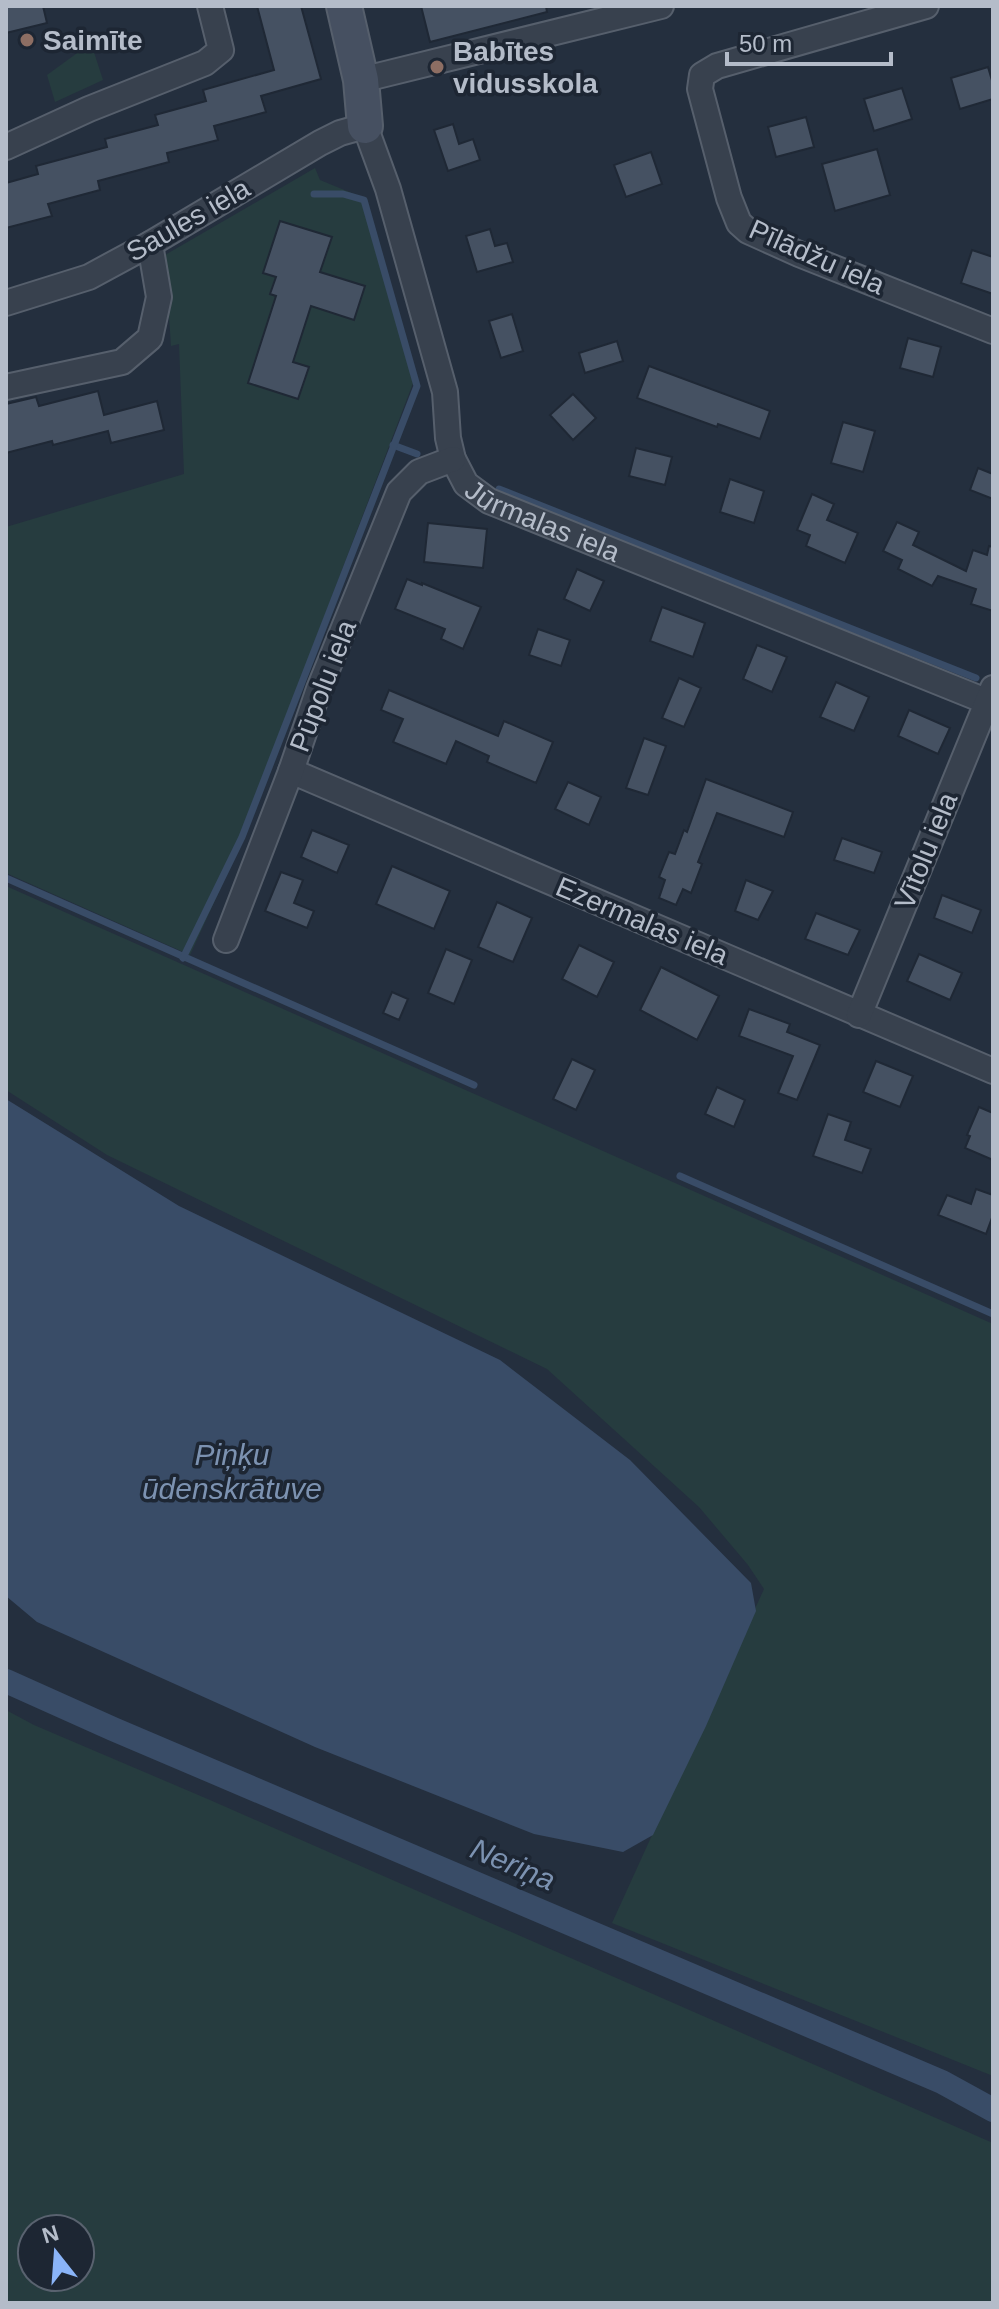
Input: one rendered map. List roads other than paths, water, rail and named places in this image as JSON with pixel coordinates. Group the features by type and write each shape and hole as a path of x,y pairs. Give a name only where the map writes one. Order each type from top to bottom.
{"street":[{"path":"6,147 89,109 205,63 221,50 210,6"},
{"name":"Jūrmalas iela","path":"344,6 361,80 365,126 388,189 445,392 448,438 453,459 466,484 489,501 991,698"},
{"path":"361,80 661,6"},
{"name":"Pīlādžu iela","path":"926,6 717,66 702,75 700,89 729,198 739,223 748,231 993,331"},
{"name":"Saules iela","path":"6,303 89,277 320,143 365,126"},
{"path":"6,387 122,362 150,338 159,297 150,244"},
{"name":"Pūpolu iela","path":"226,940 319,689 399,492 419,472 453,459"},
{"name":"Vītolu iela","path":"859,1015 991,698"},
{"name":"Ezermalas iela","path":"291,771 993,1071"}],"water":[{"name":"Piņķu ūdenskrātuve","path":"6,1099 179,1206 500,1360 630,1460 751,1583 756,1611 706,1726 653,1835 623,1852 534,1834 315,1747 37,1622 6,1596"}],"waterway":[{"path":"183,958 242,837 417,386 364,200 343,194 314,194"},
{"path":"393,445 417,454"},
{"path":"499,489 976,678"},
{"path":"6,878 474,1085"},
{"path":"680,1176 993,1314"},
{"name":"Neriņa","path":"6,1681 942,2082 993,2110"}],"place":[{"name":"Saimīte","path":"27,40"},
{"name":"Babītes vidusskola","path":"437,67"}]}
